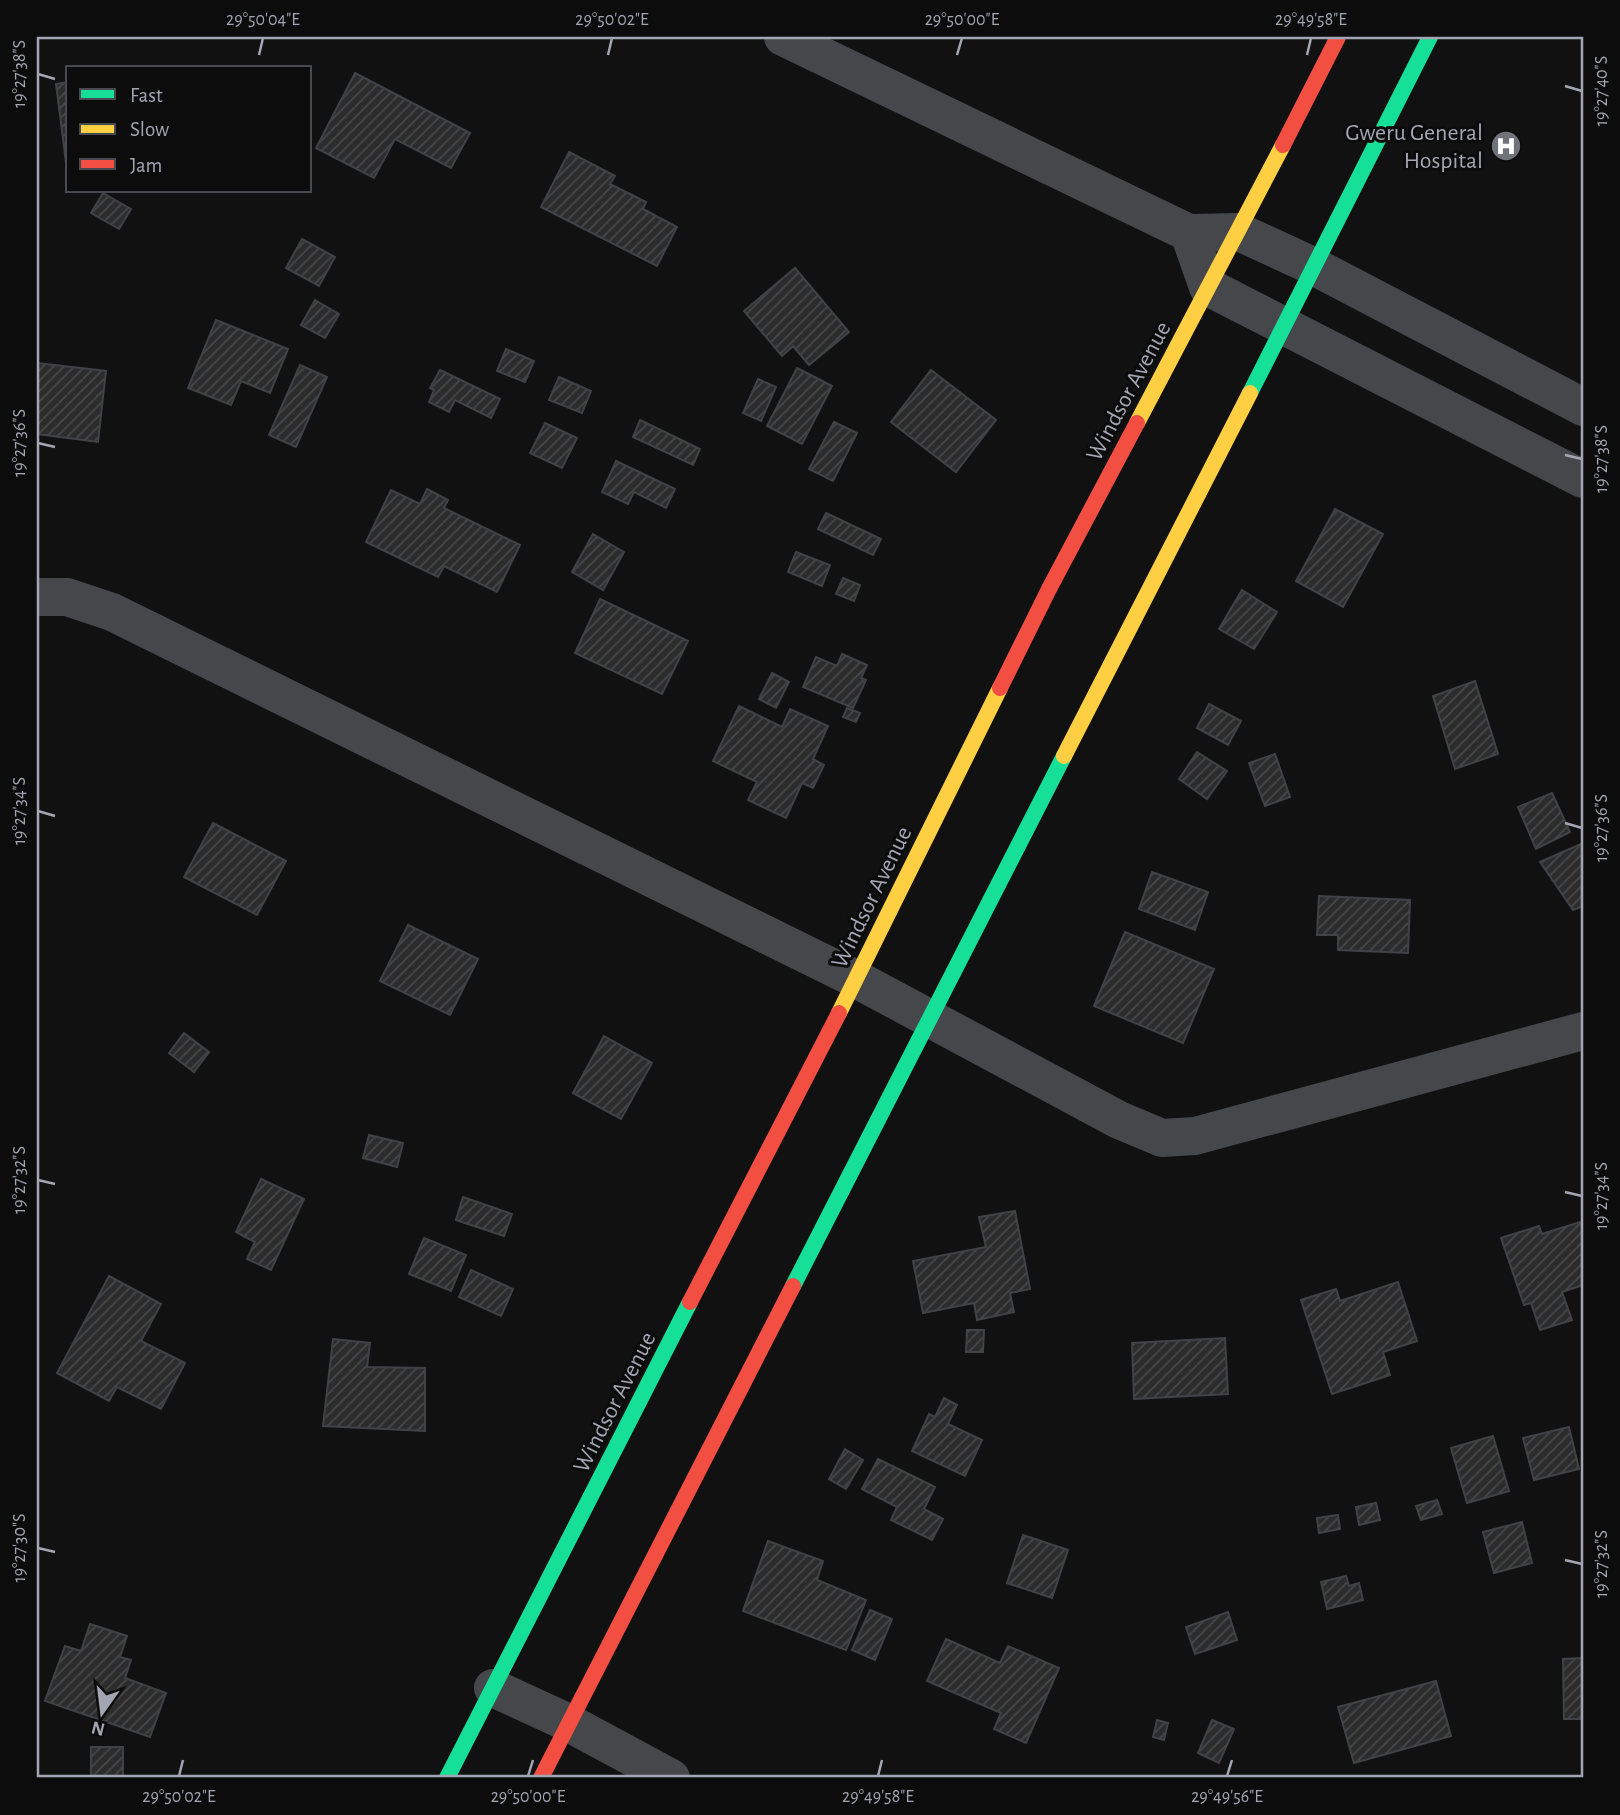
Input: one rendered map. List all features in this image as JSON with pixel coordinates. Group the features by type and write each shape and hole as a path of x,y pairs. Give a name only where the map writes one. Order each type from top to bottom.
{"main road":[{"name":"Windsor Avenue","path":"447,1778 856,979 1049,589 1240,232 1338,37"},
{"path":"541,1778 1430,37"}],"street":[{"path":"783,37 1189,233 1240,232 1314,267 1583,407"},
{"path":"1189,233 1208,288 1583,479"},
{"path":"37,597 66,597 112,612 856,979 1119,1120 1162,1138 1195,1136 1583,1031"},
{"path":"493,1688 569,1723 671,1778"}],"building":[{"path":"355,73 470,133 451,168 395,139 374,178 316,148"},
{"path":"66,82 66,162 56,84"},
{"path":"569,152 615,176 610,184 646,202 643,209 677,227 657,266 541,207"},
{"path":"103,193 131,209 119,229 91,213"},
{"path":"302,239 335,257 319,286 286,268"},
{"path":"795,268 849,332 809,365 793,346 782,356 744,311"},
{"path":"315,300 339,314 325,338 301,325"},
{"path":"216,320 288,349 270,393 241,381 231,405 188,388"},
{"path":"506,349 534,361 525,382 497,371"},
{"path":"37,363 106,371 98,442 37,434"},
{"path":"300,365 327,377 296,447 269,435"},
{"path":"797,368 832,386 802,444 767,426"},
{"path":"440,370 500,399 491,418 455,400 449,412 429,402 434,390 430,388"},
{"path":"931,370 996,420 956,472 891,422"},
{"path":"559,377 591,391 582,413 549,400"},
{"path":"758,379 776,387 761,421 743,413"},
{"path":"640,420 700,449 693,465 633,437"},
{"path":"834,422 857,433 833,481 809,469"},
{"path":"545,423 577,438 562,468 530,453"},
{"path":"616,461 675,489 666,508 634,492 628,504 602,492"},
{"path":"427,489 448,500 444,508 520,545 497,592 444,566 438,577 366,542 391,490 420,504"},
{"path":"1335,509 1383,534 1343,607 1296,581"},
{"path":"826,513 881,539 873,555 818,529"},
{"path":"593,534 624,552 603,590 572,572"},
{"path":"796,552 830,565 822,586 788,572"},
{"path":"843,578 860,585 854,601 836,594"},
{"path":"1242,590 1277,612 1254,649 1219,629"},
{"path":"600,599 688,641 662,694 575,653"},
{"path":"842,654 867,665 861,678 866,680 853,708 803,687 816,657 837,666"},
{"path":"772,673 789,682 776,708 759,699"},
{"path":"1475,681 1498,754 1455,769 1433,696"},
{"path":"1209,704 1241,721 1228,745 1197,728"},
{"path":"739,706 782,727 790,709 828,726 813,759 824,765 813,788 802,783 786,818 748,800 757,782 713,761"},
{"path":"847,708 860,713 856,722 843,717"},
{"path":"1197,752 1227,771 1207,799 1179,779"},
{"path":"1275,754 1290,797 1265,806 1249,763"},
{"path":"1552,793 1570,832 1536,849 1518,807"},
{"path":"213,823 286,861 257,915 184,877"},
{"path":"1583,843 1583,906 1573,910 1540,862"},
{"path":"1152,872 1208,892 1195,930 1139,909"},
{"path":"1319,896 1410,900 1408,953 1338,950 1338,935 1317,935"},
{"path":"408,925 478,959 450,1015 380,981"},
{"path":"1125,932 1214,969 1183,1043 1094,1006"},
{"path":"184,1033 209,1052 194,1072 169,1053"},
{"path":"604,1036 652,1063 621,1119 573,1093"},
{"path":"369,1135 403,1143 397,1167 363,1158"},
{"path":"261,1179 304,1199 271,1270 247,1259 255,1242 236,1232"},
{"path":"463,1197 512,1214 504,1236 456,1220"},
{"path":"1015,1211 1030,1289 1010,1293 1014,1312 977,1320 974,1303 923,1313 913,1261 986,1247 979,1217"},
{"path":"1583,1221 1583,1285 1562,1292 1572,1320 1540,1330 1531,1303 1524,1305 1501,1238 1539,1226 1542,1234"},
{"path":"424,1238 466,1255 451,1291 409,1274"},
{"path":"471,1270 513,1289 501,1316 459,1297"},
{"path":"109,1276 161,1304 141,1341 185,1363 161,1409 117,1387 109,1401 57,1373"},
{"path":"1398,1282 1417,1341 1383,1352 1390,1375 1332,1394 1301,1300 1336,1289 1340,1301"},
{"path":"967,1330 984,1330 983,1352 966,1352"},
{"path":"1225,1338 1228,1394 1134,1399 1132,1343"},
{"path":"333,1339 370,1343 367,1367 425,1368 425,1431 323,1426"},
{"path":"944,1398 957,1405 948,1424 982,1440 965,1476 912,1451 929,1414 935,1417"},
{"path":"1569,1427 1579,1469 1534,1480 1523,1438"},
{"path":"1493,1436 1509,1491 1467,1503 1451,1448"},
{"path":"845,1449 863,1460 846,1489 829,1479"},
{"path":"878,1459 935,1487 924,1509 943,1519 932,1540 891,1520 897,1507 862,1489"},
{"path":"1437,1500 1442,1514 1421,1520 1416,1506"},
{"path":"1376,1503 1380,1520 1359,1525 1356,1507"},
{"path":"1338,1515 1340,1529 1319,1533 1317,1518"},
{"path":"1522,1522 1532,1563 1494,1573 1483,1532"},
{"path":"1023,1535 1068,1550 1052,1598 1007,1583"},
{"path":"768,1541 823,1561 817,1580 866,1600 846,1650 743,1611"},
{"path":"1346,1576 1349,1586 1359,1583 1363,1600 1327,1609 1321,1582"},
{"path":"870,1610 892,1619 875,1660 852,1650"},
{"path":"1228,1612 1237,1640 1195,1654 1186,1627"},
{"path":"90,1624 127,1636 120,1657 131,1660 125,1678 166,1693 150,1737 45,1701 65,1646 81,1651"},
{"path":"946,1639 1000,1663 1008,1646 1059,1668 1026,1743 994,1729 1001,1713 927,1681"},
{"path":"1583,1658 1583,1719 1564,1719 1563,1659"},
{"path":"1436,1681 1451,1736 1354,1763 1338,1707"},
{"path":"1157,1720 1168,1723 1164,1740 1153,1737"},
{"path":"1212,1720 1234,1729 1219,1763 1198,1753"},
{"path":"91,1747 123,1747 123,1778 91,1778"}],"traffic: fast":[{"path":"1250,393 1430,37"},
{"path":"793,1286 1064,756"},
{"path":"447,1778 690,1302"}],"traffic: slow":[{"path":"1137,423 1283,145"},
{"path":"1064,756 1250,393"},
{"path":"839,1013 1000,688"}],"traffic: jam":[{"path":"1283,145 1338,37"},
{"path":"1000,688 1137,423"},
{"path":"690,1302 839,1013"},
{"path":"541,1778 793,1286"}],"place":[{"name":"Gweru General Hospital","path":"1506,146"}]}
